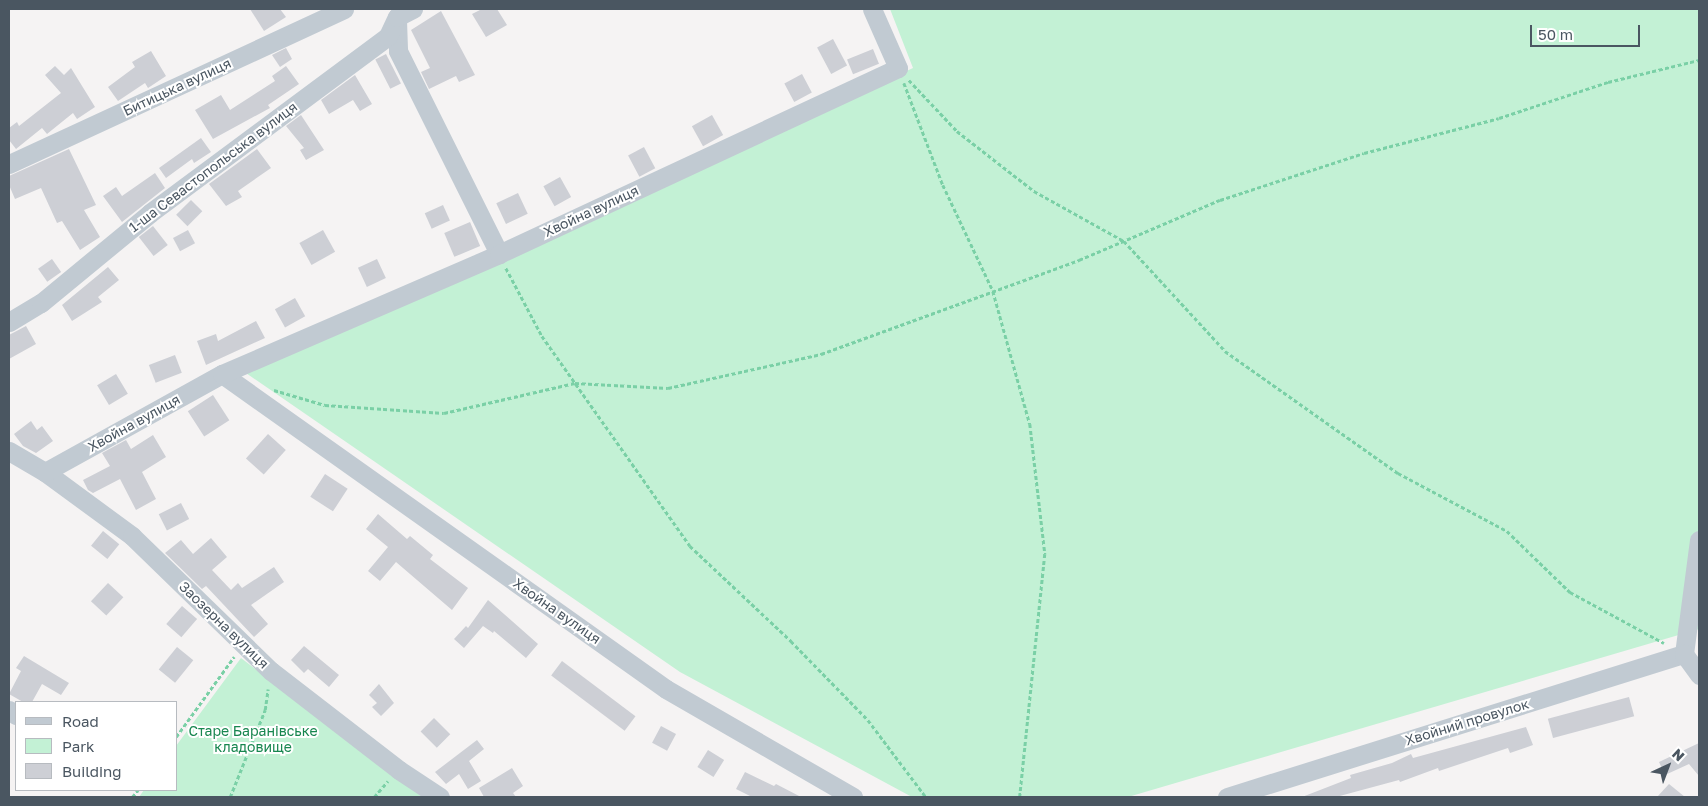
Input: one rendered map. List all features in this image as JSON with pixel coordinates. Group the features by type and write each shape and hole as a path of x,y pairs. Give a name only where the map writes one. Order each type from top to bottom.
{"street":[{"name":"Битицька вулиця","path":"9,164 344,9"},
{"path":"872,9 898,68"},
{"path":"402,11 398,51 499,254"},
{"name":"1-ша Севастопольська вулиця","path":"9,322 41,303 150,213 388,36 402,11"},
{"name":"Хвойна вулиця","path":"45,472 222,374 499,254 898,68"},
{"name":"Хвойна вулиця","path":"222,374 666,689 853,797"},
{"name":"Заозерна вулиця","path":"9,451 45,472 132,536 271,671 399,770 440,797"},
{"path":"1699,540 1684,654 1699,675"},
{"name":"Хвойний провулок","path":"1227,797 1684,654"}],"path":[{"path":"269,388 325,405 444,413 575,383 668,388 811,357 1124,241 1220,200 1364,153 1499,118 1608,82 1699,60"},
{"path":"898,68 957,131 1018,179 1124,241 1225,351 1398,472 1507,531 1570,592 1684,654"},
{"path":"898,68 943,185 993,291 1030,424 1044,554 1020,797"},
{"path":"499,254 542,336 690,546 868,720 926,797"},
{"path":"178,734 244,643"},
{"path":"230,797 265,710 271,671"},
{"path":"374,797 399,770"}],"green space":[{"path":"890,9 1699,9 1699,629 1128,797 912,797 680,672 243,371 492,264 913,68"},
{"name":"Старе Баранівське кладовище","path":"241,658 423,797 139,797 143,791 178,791 178,743"}],"building":[{"path":"250,9 280,9 286,17 264,31"},
{"path":"482,9 497,9 507,25 486,37 472,14"},
{"path":"441,11 475,75 459,82 456,76 429,89 421,72 430,68 411,30"},
{"path":"833,39 847,65 831,74 817,47"},
{"path":"286,48 292,59 280,67 272,55"},
{"path":"873,49 879,64 853,74 847,59"},
{"path":"151,51 166,76 148,88 145,83 118,101 108,87 135,67 132,62"},
{"path":"386,54 401,83 390,89 375,59"},
{"path":"55,66 64,75 71,68 95,107 77,119 73,113 47,134 42,128 16,149 9,140 9,128 17,122 19,126 61,93 45,75"},
{"path":"286,66 299,84 268,105 270,108 213,139 195,110 221,95 230,110 275,81 272,76"},
{"path":"802,74 812,93 794,102 784,83"},
{"path":"355,75 372,104 360,111 353,100 329,114 321,100"},
{"path":"301,115 324,150 306,160 300,150 304,148 286,126"},
{"path":"712,115 723,135 703,146 692,126"},
{"path":"201,138 211,152 194,163 192,159 166,178 159,168"},
{"path":"644,147 655,168 639,177 628,155"},
{"path":"69,149 96,205 84,210 100,237 80,250 62,221 57,223 41,188 15,199 9,185 9,176"},
{"path":"257,149 271,168 238,191 242,197 226,206 209,184"},
{"path":"155,173 165,188 122,222 103,196 116,187 122,196"},
{"path":"560,177 571,197 555,206 543,186"},
{"path":"518,193 528,214 506,224 496,203"},
{"path":"191,200 202,211 187,226 176,215"},
{"path":"443,205 450,221 432,229 425,213"},
{"path":"470,222 480,246 454,257 444,233"},
{"path":"153,226 168,245 154,256 139,237"},
{"path":"188,230 195,243 180,251 173,238"},
{"path":"323,230 335,252 312,265 299,243"},
{"path":"52,259 61,272 47,282 38,269"},
{"path":"377,259 386,278 367,287 358,268"},
{"path":"108,267 119,280 98,297 102,302 72,321 62,305"},
{"path":"295,298 305,316 285,328 275,309"},
{"path":"256,321 265,338 206,365 197,341 216,334 218,341"},
{"path":"26,326 36,344 9,359 9,335"},
{"path":"175,355 182,373 156,383 149,365"},
{"path":"116,374 128,394 109,405 97,385"},
{"path":"213,395 229,420 204,436 188,411"},
{"path":"31,421 37,430 42,426 53,441 36,453 23,446 14,434"},
{"path":"268,434 286,450 264,475 246,459"},
{"path":"153,435 166,457 142,472 156,499 136,510 120,479 93,493 88,490 83,480 110,466 102,453 126,440 131,449"},
{"path":"325,474 348,489 333,511 310,497"},
{"path":"181,503 189,519 167,530 159,514"},
{"path":"378,514 407,539 410,536 433,555 430,559 468,588 452,610 396,562 380,581 368,571 388,547 366,529"},
{"path":"103,531 119,544 107,559 91,546"},
{"path":"211,538 227,557 212,570 231,590 238,583 242,588 274,567 284,582 251,605 268,624 254,637 206,586 202,589 165,553 181,540 193,554"},
{"path":"108,583 123,597 106,616 91,601"},
{"path":"488,600 538,644 526,658 494,631 493,633 483,626 464,648 454,639 466,626 468,628"},
{"path":"182,606 197,619 181,637 166,624"},
{"path":"304,646 339,675 329,687 308,669 304,673 291,660"},
{"path":"177,647 193,660 175,683 159,670"},
{"path":"24,656 69,683 61,695 42,684 33,701 21,701 9,694 21,671 16,668"},
{"path":"562,661 635,716 625,731 551,675"},
{"path":"379,684 394,703 381,716 372,707 377,703 369,695"},
{"path":"1629,697 1634,716 1553,738 1548,719"},
{"path":"434,718 450,734 437,748 421,731"},
{"path":"661,726 676,734 667,751 652,743"},
{"path":"1526,727 1533,745 1510,753 1508,748 1439,771 1438,768 1400,782 1399,780 1336,797 1302,797 1351,778 1350,775 1392,763 1411,754 1413,758"},
{"path":"477,740 484,749 469,761 481,781 468,789 459,774 446,784 435,772"},
{"path":"1699,743 1699,776 1689,764 1665,775 1659,762"},
{"path":"708,750 724,760 714,777 697,767"},
{"path":"512,768 523,786 513,793 516,797 484,797 479,788"},
{"path":"745,772 774,786 776,784 801,797 752,797 736,789"},
{"path":"1669,784 1685,797 1657,797"}]}
